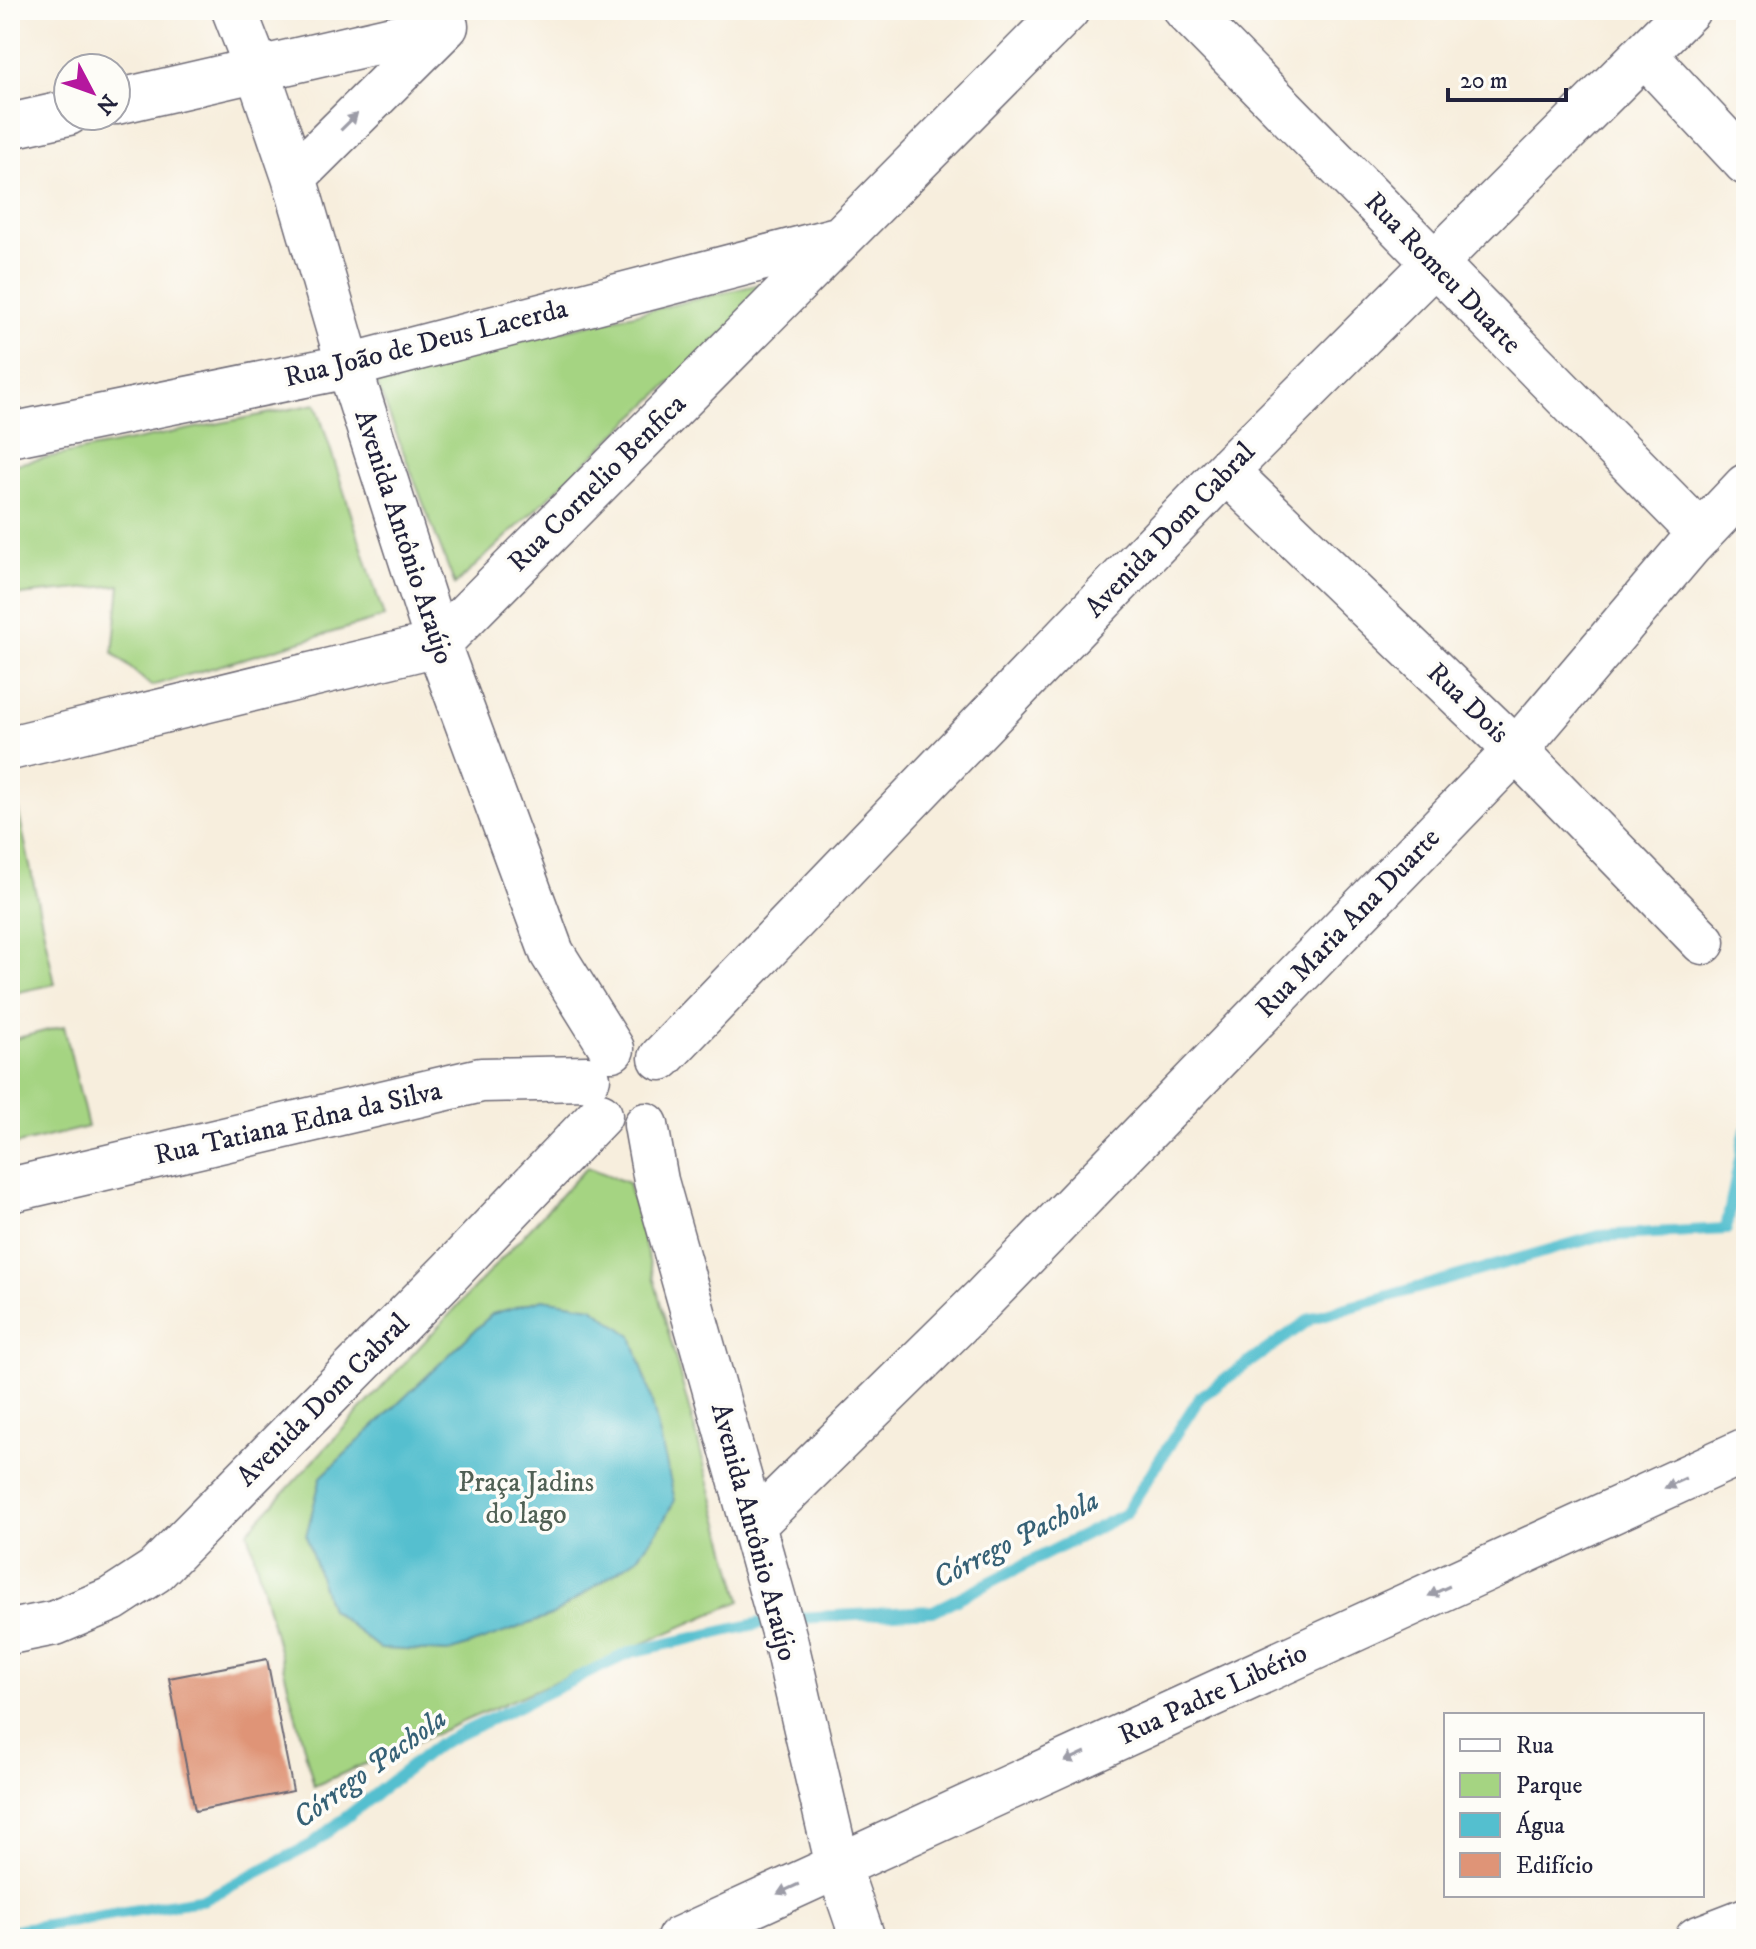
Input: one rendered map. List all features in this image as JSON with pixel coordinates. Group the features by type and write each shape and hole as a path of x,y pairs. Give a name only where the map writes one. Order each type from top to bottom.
{"street":[{"name":"Avenida Antônio Araújo","path":"234,10 294,177 349,366 438,644 600,1081"},
{"name":"Rua Cornelio Benfica","path":"438,644 1067,10"},
{"name":"Rua Romeu Duarte","path":"1186,10 1701,534"},
{"name":"Avenida Dom Cabral","path":"661,1058 1226,471 1688,10"},
{"path":"132,98 454,18"},
{"path":"294,177 454,18"},
{"path":"1644,54 1746,163"},
{"path":"10,126 52,117"},
{"name":"Rua João de Deus Lacerda","path":"10,435 349,366 839,239"},
{"name":"Rua Dois","path":"1226,471 1516,750 1703,942"},
{"name":"Rua Maria Ana Duarte","path":"753,1525 982,1300 1516,750 1746,486"},
{"path":"10,748 438,644"},
{"path":"631,1044 647,1047 661,1058 669,1072 671,1089 666,1105 646,1125 616,1125 600,1081 631,1044"},
{"name":"Rua Tatiana Edna da Silva","path":"10,1190 481,1080 600,1081"},
{"name":"Avenida Dom Cabral","path":"10,1632 55,1623 112,1599 155,1571 450,1272 600,1081"},
{"name":"Avenida Antônio Araújo","path":"646,1125 656,1181 785,1639 838,1866 863,1939"},
{"name":"Rua Padre Libério","path":"679,1939 1746,1450"},
{"path":"1697,1939 1746,1920"}],"green space":[{"path":"781,279 455,585 374,376"},
{"path":"316,404 384,617 151,686 113,653 120,585 10,596 10,465"},
{"path":"13,786 55,984 10,994 10,787"},
{"path":"64,1026 88,1127 10,1146 10,1040"},
{"name":"Praça Jadins do lago","path":"587,1167 628,1183 741,1601 314,1786 248,1531"}],"water":[{"path":"543,1299 592,1307 632,1336 649,1390 675,1500 659,1529 637,1558 551,1616 450,1652 380,1649 330,1609 306,1536 321,1477 492,1314"}],"building":[{"path":"267,1659 293,1791 195,1811 169,1678"}],"waterway":[{"name":"Córrego Pachola","path":"1746,591 1746,599"},
{"name":"Córrego Pachola","path":"10,1931 205,1899 311,1845 439,1744 631,1652 778,1619 933,1611 1125,1514 1200,1397 1312,1318 1599,1236 1726,1229 1746,1129"}]}
